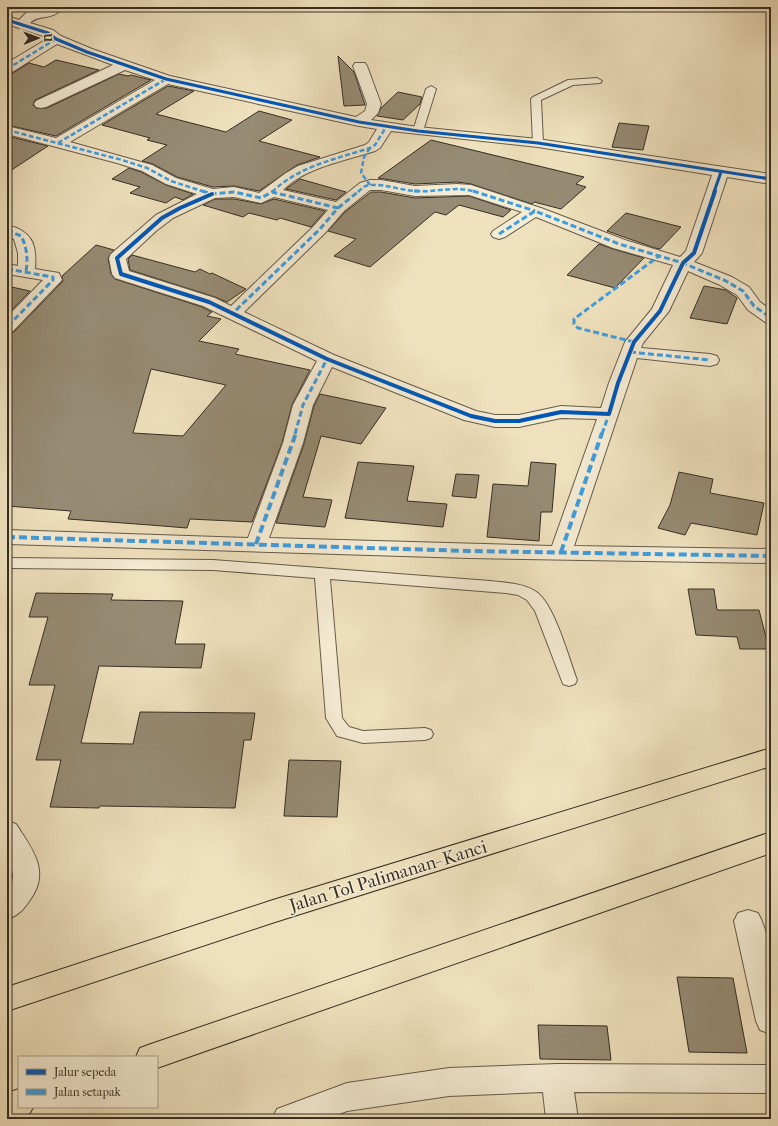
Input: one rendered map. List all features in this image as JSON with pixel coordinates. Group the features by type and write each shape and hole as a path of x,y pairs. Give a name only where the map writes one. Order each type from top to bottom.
{"highway":[{"name":"Jalan Tol Palimanan–Kanci","path":"7,999 273,911 771,757"},
{"path":"154,1056 771,842"},
{"path":"7,1107 18,1103"}],"street":[{"path":"22,24 31,15 47,14 57,7"},
{"path":"7,20 48,33 56,39 87,52 166,79 359,122 418,131 538,143 771,179"},
{"path":"7,69 56,39"},
{"path":"41,104 124,65"},
{"path":"359,122 371,113 374,104 360,66"},
{"path":"58,143 166,79"},
{"path":"386,127 375,145 370,148 298,173 261,198 234,192 212,194 161,218 117,258 121,274 209,302 327,359 471,416 495,421 519,421 561,412 609,414"},
{"path":"7,130 128,162 146,168 171,181 212,194"},
{"path":"370,148 364,157 361,173 370,184"},
{"path":"561,552 634,342 660,311 683,263 694,253 721,172"},
{"path":"233,313 319,230 338,208 364,186 370,184 415,191 456,189 471,190 534,211 619,244 683,263 726,281 743,291 754,306 771,318"},
{"path":"272,192 338,208"},
{"path":"499,234 534,211"},
{"path":"7,230 21,236 26,246 26,271"},
{"path":"7,269 26,271 53,277 53,280 7,327"},
{"path":"630,352 710,360"},
{"path":"256,544 293,443 303,405 327,359"},
{"path":"7,537 561,552 771,556"},
{"path":"7,832 16,847 26,871 26,883 7,908"},
{"path":"748,921 771,1021"},
{"path":"557,1078 562,1119"},
{"path":"288,1119 347,1098 441,1083 557,1078 771,1079"}],"lane":[{"path":"538,143 536,99 571,82 597,81"},
{"path":"418,131 431,88"},
{"path":"7,563 212,565 490,586 513,590 532,596 541,606 569,680"},
{"path":"322,574 334,718 343,732 363,737 425,734"}],"building":[{"path":"338,56 354,72 365,105 344,106"},
{"path":"56,60 99,70 35,100 33,105 36,108 47,108 119,74 128,76 131,75 151,80 56,136 7,125 7,74 13,73 29,63 44,67"},
{"path":"168,86 194,91 156,114 226,132 259,111 292,120 259,141 320,157 297,165 259,191 234,186 213,187 177,177 153,164 142,161 167,145 147,140 150,138 102,125"},
{"path":"398,92 422,97 420,104 403,120 377,116 381,108"},
{"path":"619,123 649,126 643,150 612,147"},
{"path":"7,136 48,146 7,173"},
{"path":"431,140 584,177 576,184 586,187 561,209 534,202 532,204 471,184 457,182 415,184 378,178"},
{"path":"129,168 141,172 166,185 193,194 183,200 175,197 166,203 130,193 140,187 112,179"},
{"path":"300,179 346,192 336,200 286,189"},
{"path":"371,192 381,192 415,198 469,196 511,210 503,217 459,205 446,215 435,212 370,267 334,256 356,239 328,231 345,212"},
{"path":"215,199 234,199 261,204 274,199 325,211 311,227 280,218 277,220 249,213 243,217 203,205"},
{"path":"626,213 681,227 660,249 655,248 607,231"},
{"path":"599,244 644,258 615,288 567,275"},
{"path":"96,245 114,250 108,258 111,274 115,279 202,307 212,312 207,316 221,319 199,341 239,349 235,354 310,370 292,405 282,443 252,522 190,519 187,528 68,519 71,511 7,506 7,333 14,332 63,281 62,276","holes":["151,369 226,385 183,436 133,433"]},
{"path":"132,255 195,272 200,269 246,289 227,302 130,270 128,259"},
{"path":"7,286 30,291 7,315"},
{"path":"704,286 726,290 737,298 727,324 690,318"},
{"path":"320,394 386,408 361,444 321,436 303,497 332,500 325,527 276,523 304,444 314,406"},
{"path":"358,462 414,466 407,501 447,504 443,527 345,518"},
{"path":"531,462 556,464 552,512 541,512 539,541 487,537 493,484 528,486"},
{"path":"679,472 713,479 710,493 764,503 757,535 691,523 685,535 658,528 670,505"},
{"path":"456,474 479,475 476,498 452,496"},
{"path":"688,589 714,589 717,610 759,610 769,649 740,649 737,637 696,635"},
{"path":"36,593 113,594 111,600 183,601 175,644 205,644 201,668 99,666 81,743 133,744 140,712 255,713 251,740 244,740 235,808 100,806 99,808 50,807 61,760 36,760 55,685 29,685 48,617 29,617"},
{"path":"289,760 341,761 337,817 284,816"},
{"path":"677,977 733,978 747,1053 689,1052"},
{"path":"538,1025 607,1026 611,1060 540,1059"}],"marked path":[{"path":"7,69 56,39"},
{"path":"58,143 166,79"},
{"path":"272,192 281,183 292,176 317,164 370,148 375,145 386,127"},
{"path":"7,130 122,160 147,168 171,181 212,194 234,192 261,198 272,192 338,208 319,230 233,313"},
{"path":"370,148 364,157 361,173 370,185"},
{"path":"338,208 365,186 381,185 415,191 457,189 471,190 535,211"},
{"path":"499,234 535,211 619,244 683,263 726,281 743,291 754,306 771,318"},
{"path":"7,230 21,236 25,244 27,262 26,271"},
{"path":"634,342 578,328 574,324 574,319 659,256"},
{"path":"7,269 53,277 53,280 7,327"},
{"path":"630,352 710,360"},
{"path":"256,544 293,443 303,405 327,359"},
{"path":"561,552 609,414"},
{"path":"7,537 469,551 771,556"}],"cycle path":[{"path":"7,20 48,33 56,39 87,52 166,79 359,122 418,131 538,143 771,179"},
{"path":"212,194 174,211 150,227 117,258 121,274 209,302 327,359 471,416 495,421 519,421 561,412 609,414 618,383 634,342 660,311 683,263 694,253 721,172"}]}
